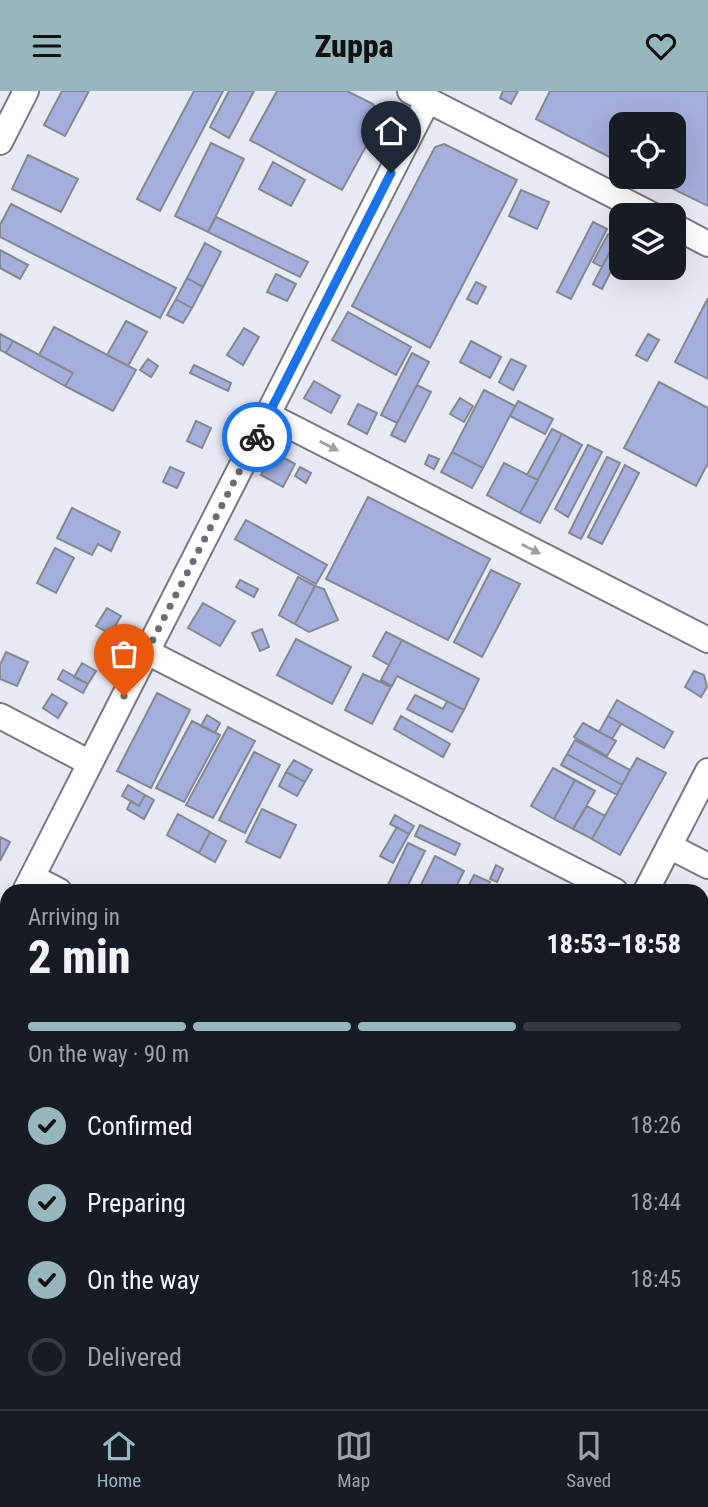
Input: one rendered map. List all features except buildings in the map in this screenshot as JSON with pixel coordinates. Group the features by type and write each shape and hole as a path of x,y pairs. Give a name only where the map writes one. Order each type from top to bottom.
{"street":[{"path":"0,142 26,91"},
{"path":"29,884 268,415 419,96 629,203"},
{"path":"686,232 708,244"},
{"path":"268,415 708,640"},
{"path":"147,652 601,884"},
{"path":"0,716 90,763"},
{"path":"650,884 708,771"},
{"path":"669,846 708,866"}],"way so far":[{"path":"124,696 257,437"}],"route":[{"path":"257,437 391,173"}]}
